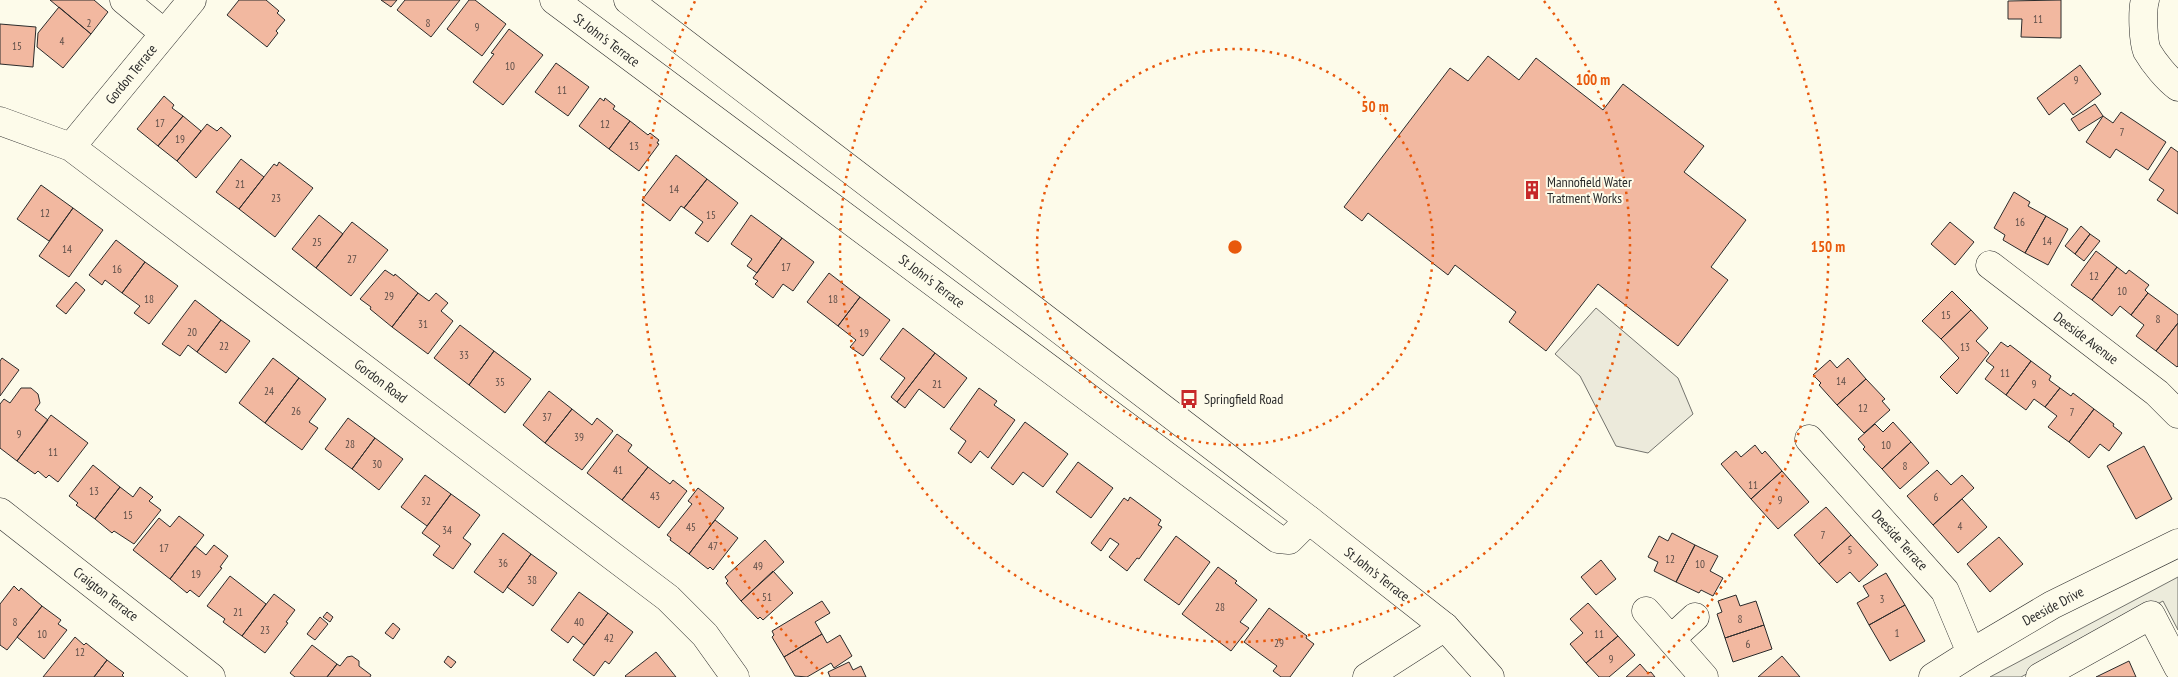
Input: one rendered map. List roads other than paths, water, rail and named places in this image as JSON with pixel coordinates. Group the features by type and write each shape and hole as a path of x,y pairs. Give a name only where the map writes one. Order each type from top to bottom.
{"street":[{"path":"124,0 164,33"},
{"name":"Gordon Terrace","path":"71,147 192,0"},
{"name":"St John's Terrace","path":"554,0 1278,539 1289,540 1310,520"},
{"name":"St John's Terrace","path":"628,0 1310,520 1445,627 1490,677"},
{"path":"2145,0 2143,9 2147,50 2171,82 2178,87"},
{"name":"Gordon Road","path":"0,121 71,147 668,598 705,635 735,677"},
{"name":"Deeside Avenue","path":"1990,265 2157,393 2178,414"},
{"name":"Deeside Terrace","path":"1809,439 1945,591 1971,653"},
{"name":"Craigton Terrace","path":"0,512 211,677"},
{"name":"Deeside Drive","path":"1934,677 2052,605 2178,543"},
{"path":"1646,611 1704,677"},
{"path":"2040,677 2151,616 2178,667"},
{"path":"1671,639 1695,617"},
{"path":"1367,677 1445,627"}],"place":[{"name":"Mannofield Water Tratment Works","path":"1532,190"},
{"name":"Springfield Road","path":"1189,399"}]}
